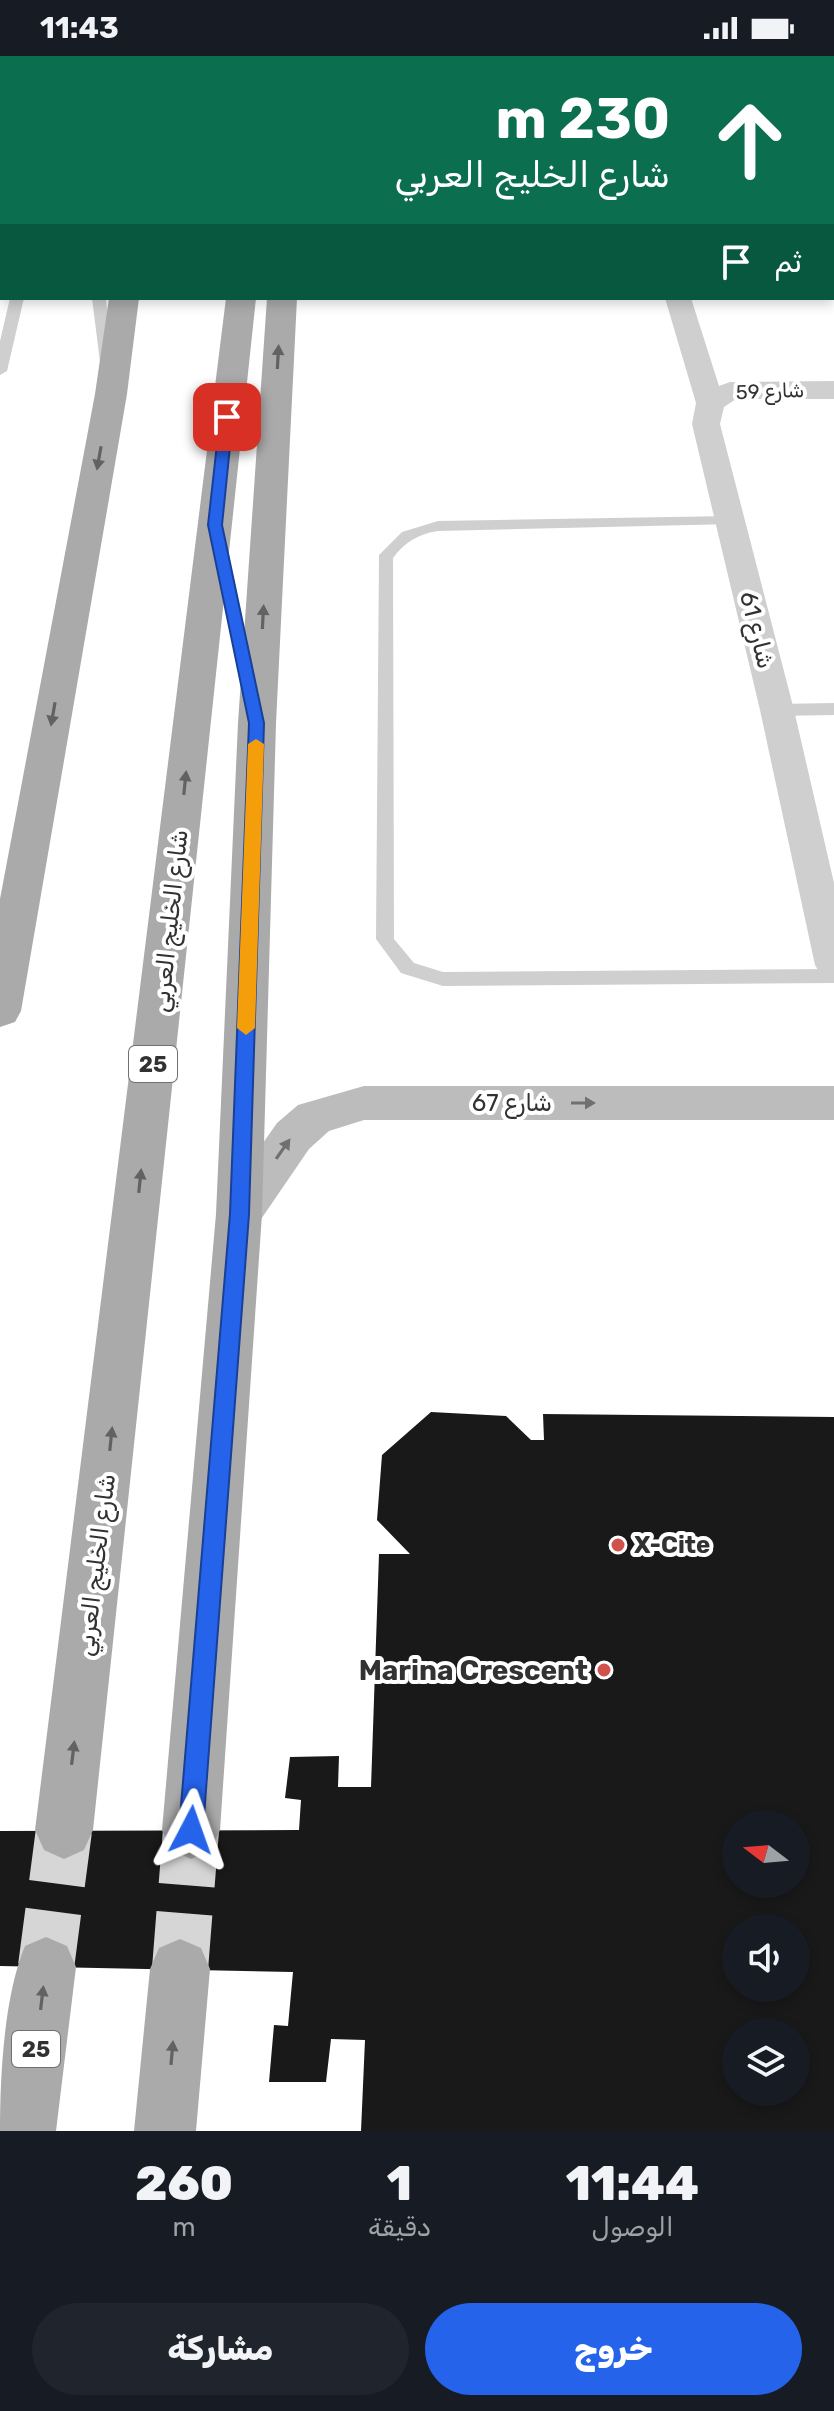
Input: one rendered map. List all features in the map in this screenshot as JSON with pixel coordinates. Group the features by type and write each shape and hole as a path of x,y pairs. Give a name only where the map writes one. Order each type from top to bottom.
{"main road":[{"path":"0,1011 111,394 124,300"},
{"name":"شارع الخليج العربي","path":"64,1830 241,300"},
{"path":"230,390 274,300"},
{"path":"191,1830 239,1214 257,723 282,300"},
{"path":"215,525 257,723"},
{"name":"25","path":"25,2131 46,1967"},
{"path":"165,2131 180,1969"}],"street":[{"name":"شارع 61","path":"679,300 710,403 706,424 777,710 834,965"},
{"name":"شارع 59","path":"710,403 730,391 834,390"},
{"name":"شارع 67","path":"239,1214 293,1136 314,1118 364,1103 834,1103"}],"lane":[{"path":"0,371 17,300"},
{"path":"99,300 111,394"},
{"path":"729,521 438,526 415,529 399,538 385,558 385,939 400,966 420,975 443,979 834,976"},
{"path":"777,710 834,709"}],"building":[{"name":"Marina Crescent","path":"431,1412 506,1416 531,1440 544,1440 543,1414 834,1417 834,2131 361,2131 365,2040 331,2039 326,2082 269,2082 274,2025 288,2026 293,1972 0,1966 0,1831 299,1830 301,1800 285,1798 290,1757 339,1756 338,1787 371,1787 379,1554 410,1554 377,1520 382,1455"}],"tunnel":[{"path":"46,1967 64,1830"},
{"path":"180,1969 191,1830"}],"slow traffic":[{"path":"246,1028 256,744"}],"place":[{"name":"X-Cite","path":"618,1545"},
{"name":"Marina Crescent","path":"604,1670"}],"route":[{"path":"191,1830 239,1214 257,723 215,525 227,417"}]}
